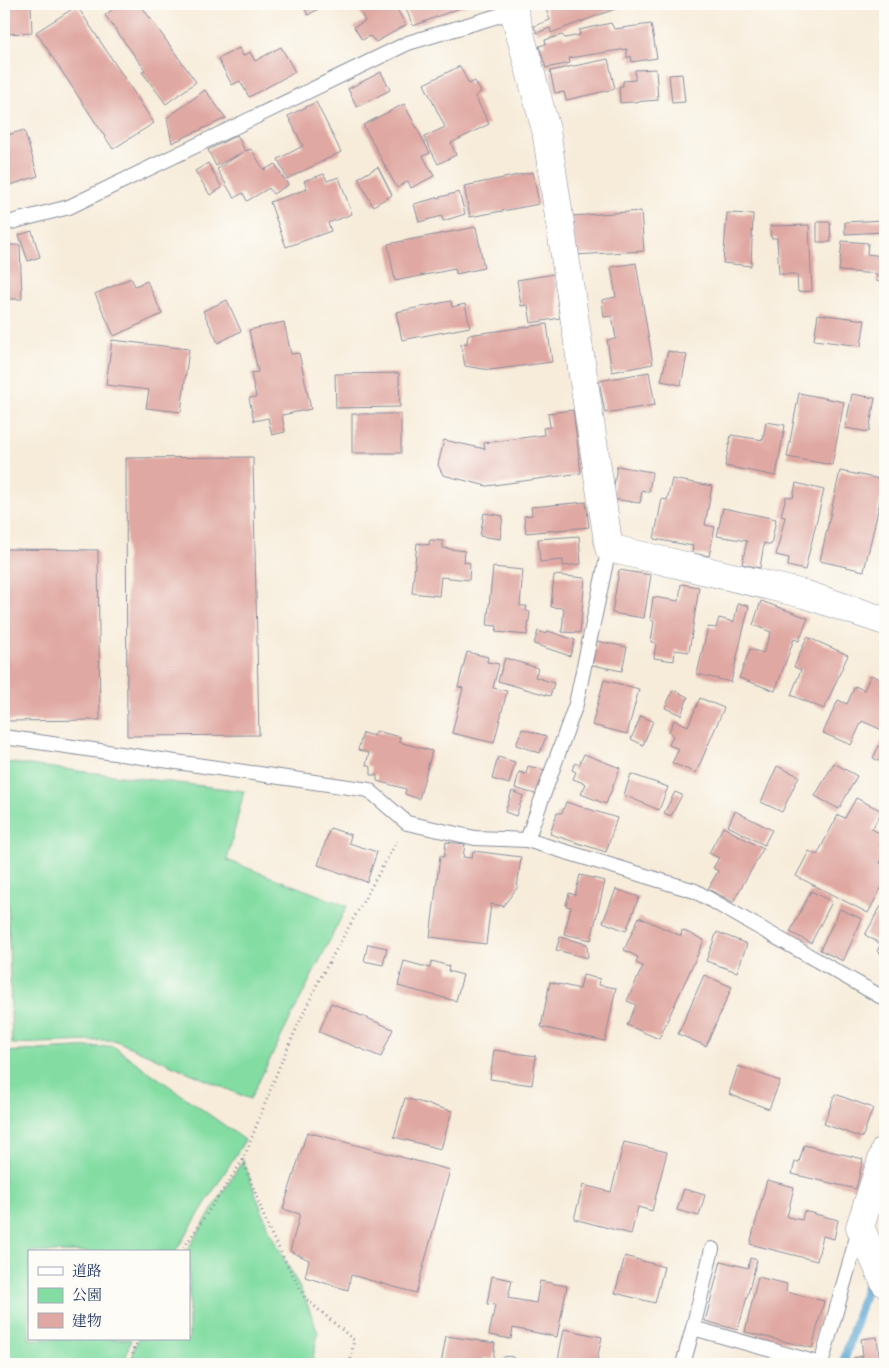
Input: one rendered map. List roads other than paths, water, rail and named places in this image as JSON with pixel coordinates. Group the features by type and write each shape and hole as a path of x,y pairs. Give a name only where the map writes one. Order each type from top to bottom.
{"street":[{"path":"513,8 546,130 609,548 804,594 885,621"},
{"path":"885,1150 860,1227 885,1283"}],"lane":[{"path":"4,224 69,207 408,43 513,8"},
{"path":"527,840 576,704 609,548"},
{"path":"4,737 370,790 408,823 475,838 527,840 695,891 885,999"},
{"path":"692,1328 820,1364 860,1227"},
{"path":"683,1364 712,1250"}],"waterway":[{"path":"843,1364 868,1282"}]}
